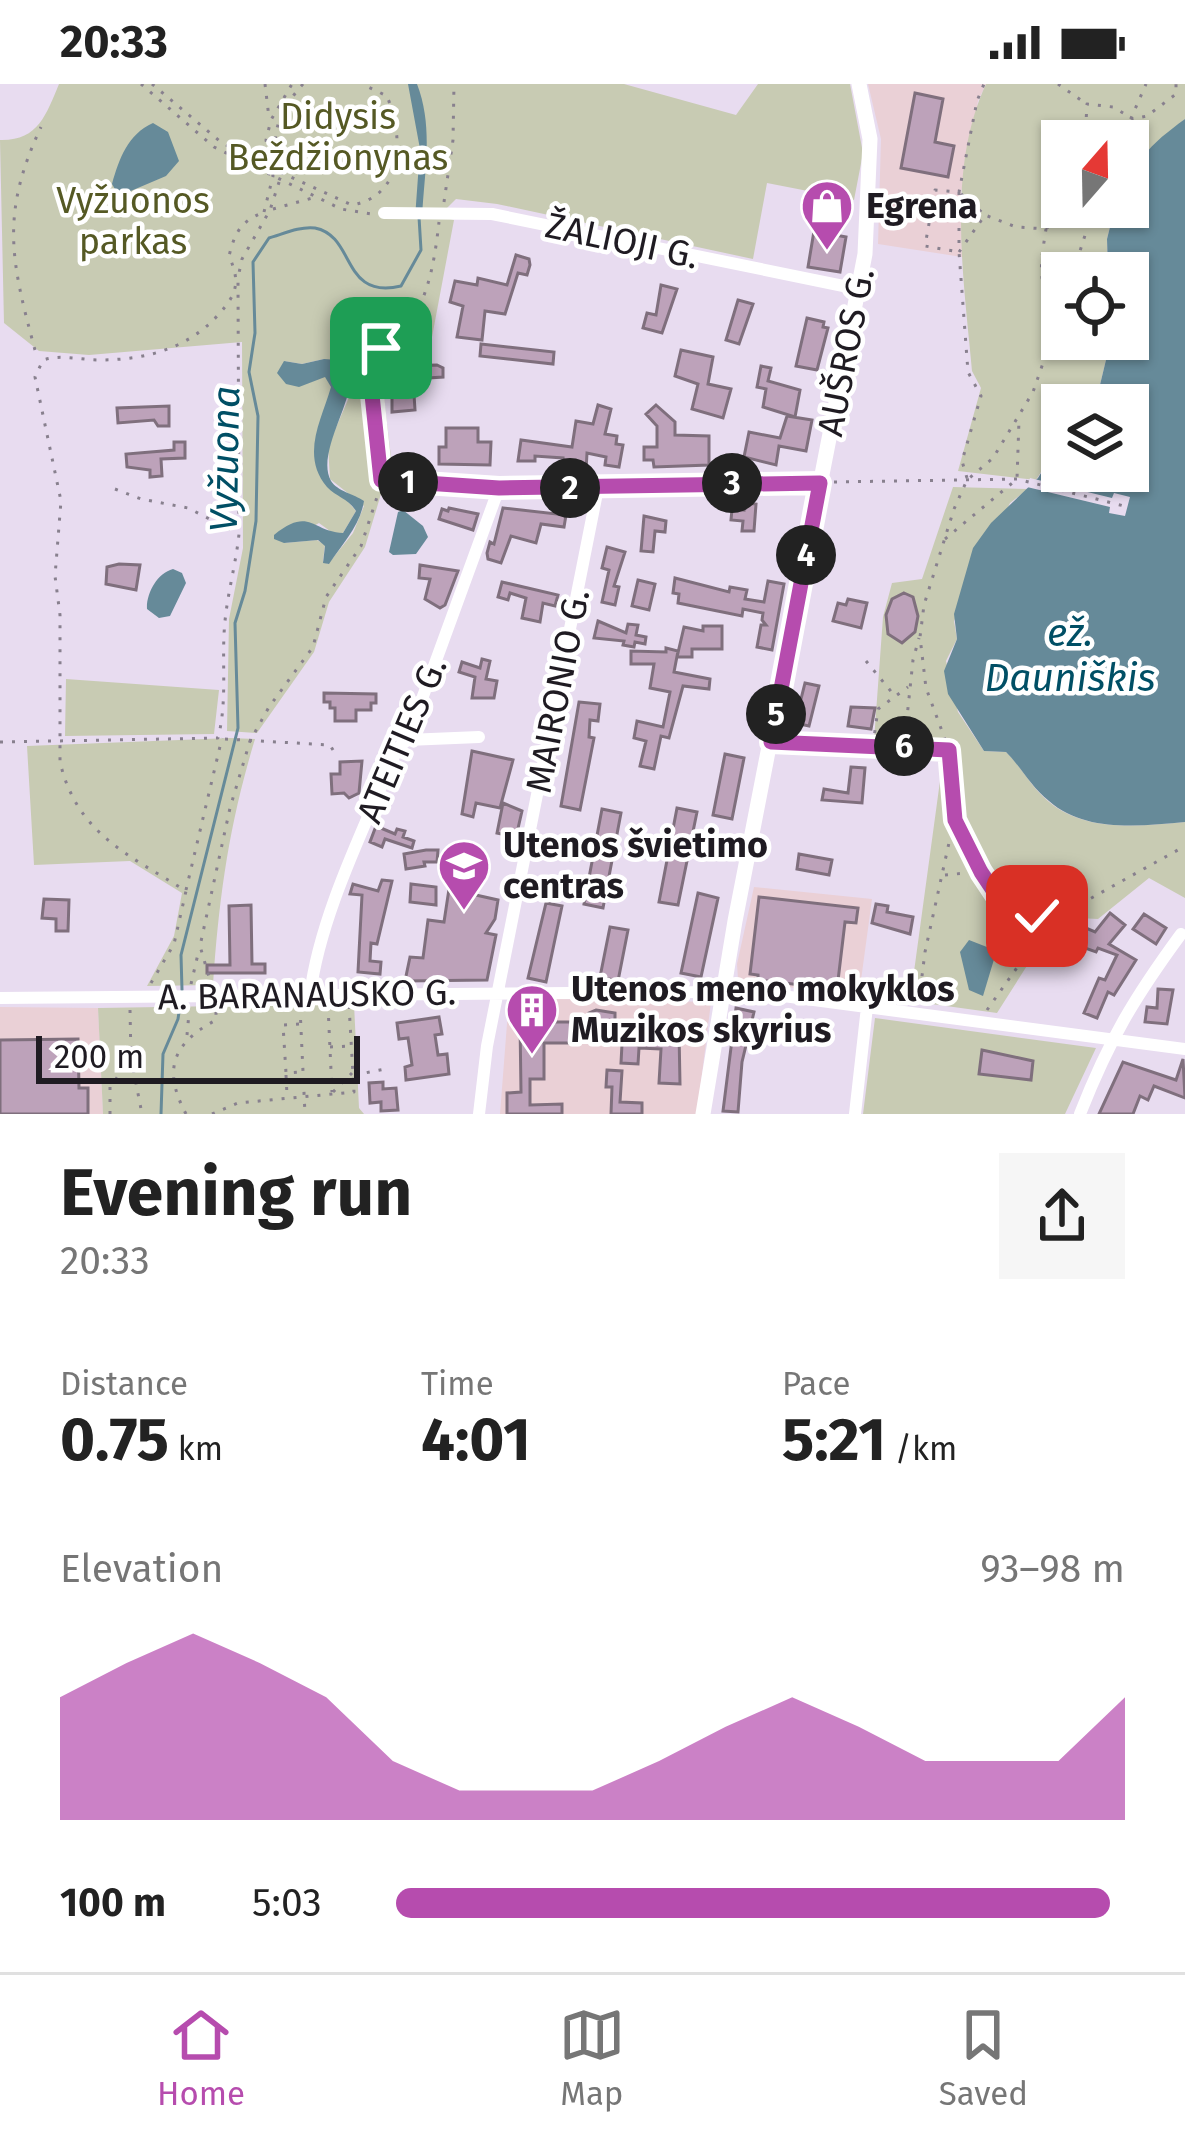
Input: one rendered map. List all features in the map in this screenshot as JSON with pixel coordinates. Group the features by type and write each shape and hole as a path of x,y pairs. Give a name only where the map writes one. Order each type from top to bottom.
{"street":[{"name":"AUŠROS G.","path":"703,1114 722,988 865,254 871,168 859,84"},
{"name":"ŽALIOJI G.","path":"384,214 492,214 858,289"},
{"path":"381,480 499,488 820,483"},
{"name":"ATEITIES G.","path":"305,1000 350,864 397,749 407,740 499,488"},
{"name":"MAIRONIO G.","path":"479,1114 487,1046 598,488"},
{"path":"407,740 479,737"},
{"path":"1080,1114 1130,1003 1181,934"},
{"name":"A. BARANAUSKO G.","path":"0,998 130,997 150,991 305,1000 722,988 1185,1049"},
{"path":"855,1114 867,1007"}],"path":[{"path":"141,84 197,135 273,176 353,212 384,214"},
{"path":"152,84 222,143 352,205 370,200 382,189 399,158 387,96 362,84"},
{"path":"265,84 271,120"},
{"path":"267,211 273,176 266,140 271,120 292,84"},
{"path":"186,891 100,836 74,804 61,762 60,615 55,576 61,501 35,377 43,360 55,356 98,360 167,351 207,327 234,297 242,259 282,172 274,144 280,112 303,84"},
{"path":"191,984 247,741 313,647 326,597 361,546 381,480 371,364 381,348 404,329 432,269 434,213 446,198 453,140 454,84"},
{"path":"967,480 962,461 981,396 968,372 959,193 976,100 985,84"},
{"path":"1058,84 1087,104 1113,107 1133,119 1147,116 1176,94 1176,84"},
{"path":"1133,119 1146,84"},
{"path":"1086,120 1087,104"},
{"path":"35,350 14,275 10,236 20,167 41,127"},
{"path":"959,253 925,246 935,190 959,193 985,215 1016,227 1046,229 1042,252"},
{"path":"150,991 151,978 173,944 222,738 225,618 236,575 238,534 238,275 229,256 236,232 247,218 316,197"},
{"path":"922,204 932,206"},
{"path":"959,253 985,215"},
{"path":"917,227 928,229"},
{"path":"904,746 924,605 944,539 967,480 992,458 1019,419 1044,360"},
{"path":"944,539 1017,479 1019,419"},
{"path":"820,483 1017,479 1124,506"},
{"path":"116,489 188,508 238,534"},
{"path":"917,1013 925,952 955,820 949,750 926,688 920,637"},
{"path":"866,661 896,696"},
{"path":"873,745 878,709 910,686"},
{"path":"0,742 222,738 330,745 333,750"},
{"path":"771,742 949,750"},
{"path":"955,820 997,896 1017,911 1037,916 1065,910"},
{"path":"979,1022 1050,921 1185,846"},
{"path":"944,876 981,872"},
{"path":"200,946 212,996"},
{"path":"130,997 130,1058 142,1114"},
{"path":"305,1000 301,1024 305,1114"},
{"path":"328,1005 332,1093"},
{"path":"212,1114 238,1103 354,1092 349,1005"},
{"path":"186,1114 172,1078 187,1036 189,1013"},
{"path":"187,1036 213,1022 216,1013"},
{"path":"287,1099 283,1025 301,1024"},
{"path":"330,1047 352,1046"},
{"path":"110,1114 110,1088 130,1058"},
{"path":"332,1093 353,1074 390,1069"},
{"path":"286,1073 303,1072"}],"shaded area":[{"path":"868,84 986,84 978,101 961,193 962,257 878,244 881,139"},
{"path":"754,887 872,899 859,995 738,979"},
{"path":"509,998 711,1002 697,1114 500,1114"},
{"path":"0,1007 98,1008 103,1114 0,1114"}],"green space":[{"path":"59,84 624,84 736,115 758,84 850,84 863,153 854,200 767,183 753,259 456,199 439,216 454,220 429,353 383,359 380,364 393,474 384,484 365,547 329,602 314,652 257,733 227,731 229,619 243,548 242,342 89,355 39,351 4,323 0,140 32,131 45,116","holes":["324,359 350,395 328,446 330,479 364,506 353,533 328,564 323,561 325,545 317,540 284,543 319,523 334,534 343,533 356,511 317,465 332,387 326,377 284,361 302,364"]},
{"path":"986,84 1185,84 1185,119 1149,151 1149,120 1041,120 1041,228 1110,228 1107,252 1041,252 1041,360 1106,360 1100,384 1041,384 1041,472 1036,480 958,471 981,388 972,371 961,226 966,152"},
{"path":"953,487 1028,489 1010,503 954,621 957,639 946,661 958,712 984,751 1006,752 1048,801 1079,818 1114,825 1185,822 1185,898 1149,878 1098,919 1058,917 997,1013 910,1001 943,759 873,754 883,617 892,583 922,579"},
{"path":"66,679 219,690 214,734 65,736"},
{"path":"255,739 226,861 213,985 147,986 174,936 182,893 130,861 34,865 27,746"},
{"path":"354,1004 359,1108 364,1114 103,1114 98,1008"},
{"path":"875,1018 1096,1048 1065,1114 863,1114"}],"water":[{"path":"408,84 417,84 425,117 422,218 415,218 420,149"},
{"name":"ež. Dauniškis","path":"1185,119 1185,822 1114,825 1063,811 1037,790 1006,752 984,751 948,694 944,671 957,639 954,614 973,548 1041,473 1041,492 1149,492 1149,384 1100,384 1106,360 1149,360 1149,252 1107,252 1107,239 1110,228 1149,228 1149,151"},
{"path":"153,123 168,132 179,161 166,176 119,196 112,184 121,157 137,134"},
{"path":"324,359 342,363 350,373 330,446 331,481 364,501 355,526 329,564 323,563 325,546 318,540 284,543 274,539 286,527 303,521 343,533 356,511 327,487 315,462 316,437 331,387 325,377 299,387 286,384 277,373 284,361 302,364"},
{"path":"403,510 423,526 428,537 416,554 393,555 389,552 398,512"},
{"path":"173,569 182,573 186,583 170,616 159,618 147,609 148,597 157,579"},
{"path":"969,940 992,949 995,956 983,996 969,990 960,952"}],"pier":[{"path":"1030,478 1041,481 1041,490 1027,487"},
{"path":"1048,492 1130,497 1125,516 1109,513 1110,507"}],"building":[{"path":"915,93 943,99 935,142 954,146 948,177 901,168"},
{"name":"Egrena","path":"814,231 846,237 840,272 808,267"},
{"path":"516,255 529,259 530,265 527,275 518,273 505,314 485,311 482,340 457,337 463,306 450,302 455,281 477,285 478,278 507,285"},
{"path":"661,285 677,289 662,333 643,328 647,313 656,315"},
{"path":"738,300 753,304 739,344 726,340"},
{"path":"807,318 824,322 823,327 828,328 817,370 796,366"},
{"path":"481,344 554,352 553,364 480,356"},
{"path":"681,350 713,357 708,384 731,389 723,418 692,409 698,384 675,376"},
{"path":"392,366 443,368 443,377 413,379 415,410 392,412"},
{"path":"761,366 771,368 768,381 800,390 795,417 763,407 766,389 757,387"},
{"path":"598,405 611,409 605,434 617,436 616,444 623,445 619,467 605,465 606,457 587,453 586,471 562,469 563,458 535,456 535,461 518,461 521,440 572,447 576,421 593,424"},
{"path":"656,405 675,422 675,435 709,436 709,465 654,467 653,460 644,460 644,447 657,447 657,426 646,414"},
{"path":"169,406 169,426 158,426 154,420 118,423 117,408"},
{"path":"787,416 812,420 806,451 779,446 776,465 744,457 749,432 780,438"},
{"path":"446,428 478,428 478,442 491,442 490,465 439,464 439,447 446,447"},
{"path":"174,442 185,442 185,458 161,459 162,476 150,477 150,470 127,467 126,454 174,450"},
{"path":"744,503 756,504 754,531 742,531 743,521 731,520 732,509 744,510"},
{"path":"503,508 566,515 564,527 541,524 536,543 511,536 501,563 488,559"},
{"path":"442,509 478,514 473,530 439,519"},
{"path":"644,516 666,521 665,532 655,531 653,552 641,551"},
{"path":"607,547 625,552 614,586 619,587 615,605 602,602 609,570 602,568"},
{"path":"140,565 136,590 106,584 107,567"},
{"path":"420,565 458,571 440,608 425,599 430,579 419,578"},
{"path":"675,578 729,592 730,587 747,590 745,599 764,602 768,581 784,584 772,650 757,647 761,625 766,625 763,613 743,609 742,616 678,603 679,594 673,593"},
{"path":"638,580 655,584 649,610 632,606"},
{"path":"502,582 558,595 555,606 543,603 540,622 522,618 526,598 510,593 508,600 498,597"},
{"path":"904,593 913,597 918,616 915,632 902,643 888,634 886,615 892,599"},
{"path":"848,599 867,603 861,628 833,621 838,603 846,605"},
{"path":"598,621 626,633 628,624 638,625 636,635 646,637 645,644 635,642 634,647 623,645 624,641 594,638"},
{"path":"703,626 722,626 722,649 692,649 692,657 677,657 684,627 703,631"},
{"path":"666,648 678,651 674,672 710,679 709,689 683,686 669,738 661,736 654,769 640,766 646,741 634,738 637,721 663,727 670,692 650,688 654,664 631,664 631,651 666,652"},
{"path":"482,659 490,661 486,679 497,681 494,698 472,698 475,677 459,672 462,662 480,668"},
{"path":"805,683 819,686 809,726 795,723"},
{"path":"324,693 376,694 376,703 371,703 371,710 356,710 356,721 335,721 335,708 324,702"},
{"path":"579,702 600,704 598,721 590,720 589,737 594,738 580,810 561,806"},
{"path":"851,707 875,708 871,729 848,726"},
{"path":"472,751 513,760 500,808 476,803 473,817 462,814"},
{"path":"725,754 744,758 732,819 713,815"},
{"path":"362,761 359,793 349,798 344,793 332,794 331,774 340,774 340,762"},
{"path":"851,767 865,768 862,803 822,800 824,789 848,793"},
{"path":"503,803 522,811 516,837 497,833"},
{"path":"677,808 697,812 678,905 659,902"},
{"path":"602,809 621,813 603,908 584,904"},
{"path":"376,826 395,834 397,829 405,831 403,837 414,841 412,848 385,839 382,847 370,842"},
{"path":"438,850 437,862 406,869 404,854"},
{"path":"799,854 832,860 829,875 797,869"},
{"path":"382,880 392,881 377,944 371,943 370,961 381,962 380,974 358,972 362,895 350,894 353,884 378,891"},
{"path":"411,884 436,887 436,905 410,902"},
{"path":"449,889 498,900 495,919 486,933 496,935 487,980 405,981 410,957 423,958 428,920 444,922"},
{"path":"698,893 718,898 701,977 681,973"},
{"path":"759,897 858,908 856,923 845,922 837,989 758,980 758,975 750,974"},
{"path":"44,899 69,900 68,931 56,931 56,919 42,918"},
{"path":"546,903 562,906 546,982 528,978"},
{"path":"876,904 888,906 887,912 913,917 910,934 872,923"},
{"path":"251,905 252,964 265,964 265,973 207,973 207,965 230,965 229,906"},
{"path":"1110,913 1125,925 1109,944 1136,960 1114,995 1108,992 1097,1018 1084,1013 1099,978 1105,980 1117,955 1082,947 1085,941 1067,934 1072,922 1095,932"},
{"path":"1144,914 1166,928 1156,944 1133,929"},
{"path":"610,927 628,930 618,981 600,977"},
{"path":"1158,989 1173,990 1167,1024 1145,1022 1147,1007 1157,1008"},
{"path":"736,1008 754,1012 742,1062 738,1112 723,1111"},
{"path":"589,1013 615,1013 615,1030 576,1030 576,1043 544,1043 544,1079 530,1079 530,1105 562,1104 562,1114 507,1114 507,1093 521,1092 520,1022 589,1022"},
{"path":"439,1017 438,1055 447,1054 449,1074 406,1080 405,1067 412,1065 408,1038 399,1039 397,1023"},
{"path":"623,1025 679,1032 680,1084 659,1083 661,1049 639,1048 638,1064 621,1063"},
{"path":"78,1039 79,1088 88,1088 88,1114 0,1114 0,1040"},
{"path":"982,1050 1033,1061 1031,1080 979,1074"},
{"path":"1183,1059 1185,1098 1154,1086 1148,1100 1140,1096 1133,1114 1099,1114 1123,1062 1176,1080"},
{"path":"607,1070 622,1071 620,1102 642,1103 642,1114 611,1114"},
{"path":"383,1082 383,1089 396,1088 398,1110 381,1111 381,1102 370,1103 369,1083"}],"waterway":[{"name":"Vyžuona","path":"182,990 181,955 238,728 235,623 256,521 258,416 249,372 255,333 253,262 269,238 315,228 337,242 368,284 401,286 421,250 419,217"},
{"name":"Vyžuona","path":"161,1114 163,1054 181,999"}],"place":[{"name":"Egrena","path":"827,252"},
{"name":"Utenos švietimo centras","path":"464,912"},
{"name":"Utenos meno mokyklos Muzikos skyrius","path":"532,1056"}],"route":[{"path":"381,348 370,376 381,480 499,488 820,483 771,742 949,750 955,820 981,872 997,896 1017,911 1037,916"}],"park label":[{"name":"Didysis Beždžionynas","path":"338,138"},
{"name":"Vyžuonos parkas","path":"133,222"}]}
